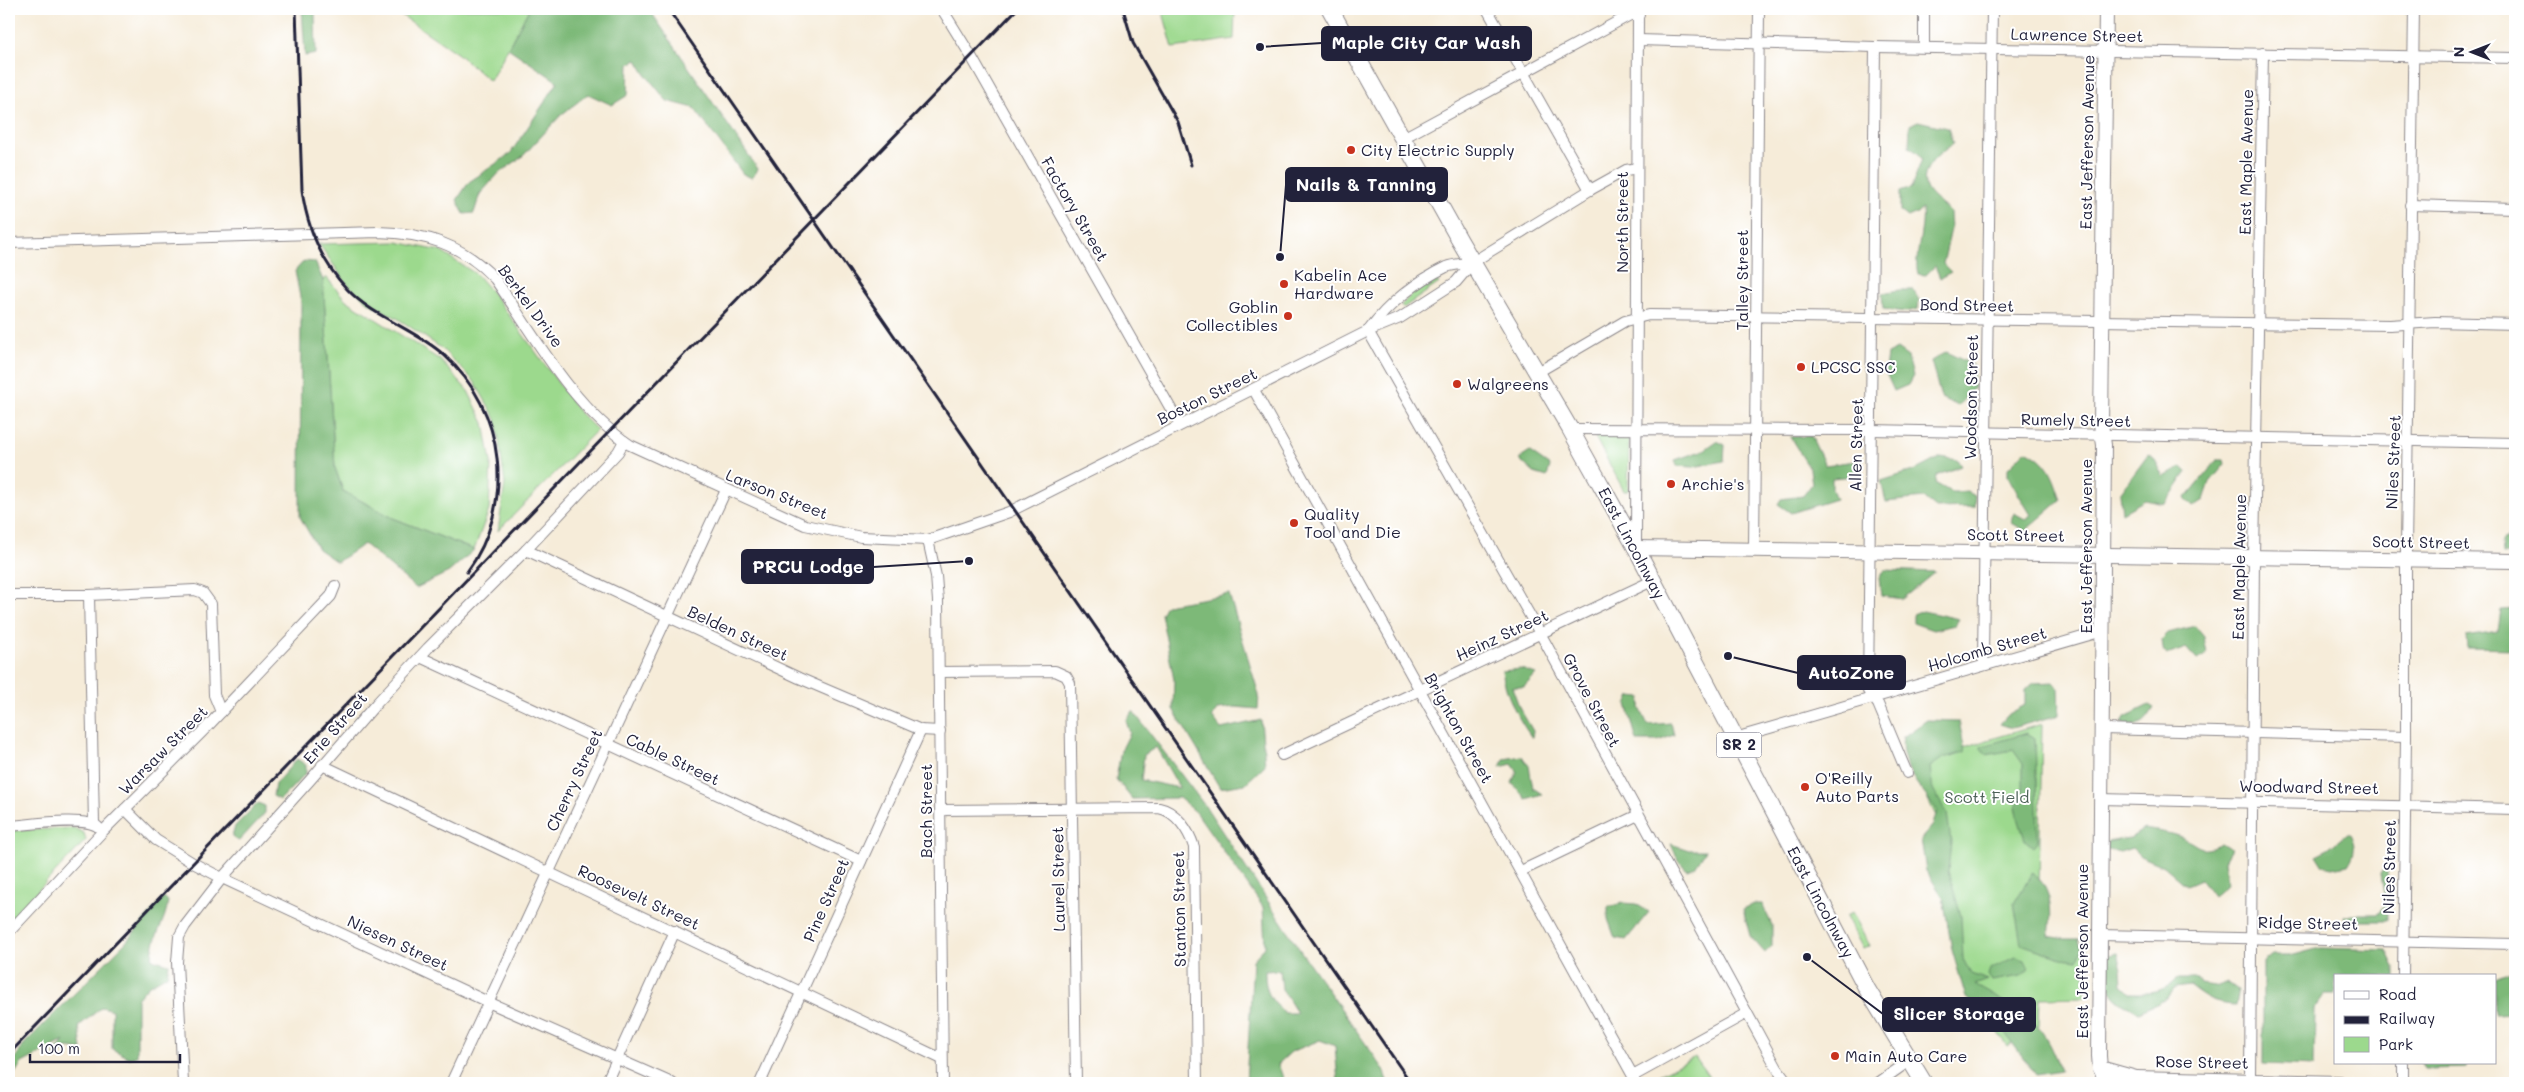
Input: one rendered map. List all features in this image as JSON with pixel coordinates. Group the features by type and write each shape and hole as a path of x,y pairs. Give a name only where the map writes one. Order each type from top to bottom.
{"main road":[{"name":"East Lincolnway","path":"1330,9 1473,262 1538,372 1636,548 1862,980 1909,1061 1924,1083"}],"street":[{"name":"Factory Street","path":"942,9 971,56 1180,426"},
{"path":"1487,9 1590,190"},
{"name":"Talley Street","path":"1754,550 1759,9"},
{"path":"1924,9 1924,47"},
{"name":"Woodson Street","path":"1985,665 1985,433 1992,9"},
{"name":"East Jefferson Avenue","path":"2106,9 2100,424 2104,445 2100,1068 2106,1083"},
{"name":"Niles Street","path":"2403,974 2410,205 2414,9"},
{"path":"1403,138 1524,75 1638,12"},
{"name":"North Street","path":"1636,548 1638,12"},
{"name":"Lawrence Street","path":"1639,40 1875,47 2515,58"},
{"name":"Allen Street","path":"1875,47 1868,691 1878,704 1907,773"},
{"name":"East Maple Avenue","path":"2250,1080 2254,556 2263,53"},
{"name":"Boston Street","path":"928,540 975,524 1023,498 1058,486 1254,390 1368,331 1400,318 1456,282 1473,262 1590,190 1626,170 1637,168"},
{"path":"2410,205 2515,208"},
{"name":"Berkel Drive","path":"9,243 378,232 403,232 446,242 481,264 495,279 580,401 624,441"},
{"name":"Boston Street","path":"1368,331 1382,314 1406,293 1448,267 1473,262"},
{"name":"Bond Street","path":"1538,372 1614,326 1650,315 1987,321 2410,325 2435,322 2515,324"},
{"name":"Grove Street","path":"1368,331 1540,634 1638,815 1788,1083"},
{"name":"Brighton Street","path":"1254,390 1422,691 1634,1079"},
{"path":"1570,429 1637,428"},
{"name":"Rumely Street","path":"1637,428 1871,430 2515,443"},
{"name":"Larson Street","path":"624,441 726,490 820,529 861,538 928,540"},
{"name":"Erie Street","path":"183,1083 177,962 179,937 198,906 420,657 526,550 618,452 624,441"},
{"name":"Cherry Street","path":"451,1083 726,490"},
{"name":"Bach Street","path":"928,540 937,590 943,1083"},
{"name":"Scott Street","path":"1636,548 2515,561"},
{"name":"Belden Street","path":"526,550 799,678 921,730 940,731"},
{"name":"Heinz Street","path":"1282,755 1422,691 1652,581"},
{"name":"Warsaw Street","path":"9,932 103,830 221,712 331,596 335,586"},
{"path":"9,595 89,596 190,590 203,593 211,604 214,695 221,712"},
{"path":"89,596 94,823"},
{"name":"Holcomb Street","path":"1735,738 2103,631"},
{"name":"Cable Street","path":"420,657 861,861"},
{"name":"Laurel Street","path":"939,672 1055,671 1066,676 1071,690 1076,1083"},
{"path":"2102,729 2406,737"},
{"name":"Pine Street","path":"760,1083 921,730"},
{"name":"Roosevelt Street","path":"322,765 802,990 942,1058"},
{"name":"Woodward Street","path":"2101,799 2515,809"},
{"path":"941,810 1072,807"},
{"name":"Stanton Street","path":"1072,807 1169,809 1176,815 1193,842 1197,1083"},
{"name":"Niesen Street","path":"125,809 156,840 222,878 488,1002 672,1083"},
{"path":"1521,871 1638,815"},
{"path":"9,826 78,822 94,823 103,830"},
{"path":"606,1083 675,931"},
{"name":"Ridge Street","path":"2100,935 2515,944"},
{"path":"1634,1079 1747,1012"},
{"path":"1878,1083 1909,1061"},
{"path":"2403,1064 2403,1083"},
{"name":"Rose Street","path":"2100,1068 2131,1081 2250,1080 2339,1083"}],"green space":[{"path":"302,9 317,9 315,14 316,54 305,56"},
{"path":"385,9 529,9 490,81 458,54 394,10"},
{"path":"529,9 649,9 758,169 752,178 743,174 694,108 667,101 646,75 637,60 629,64 628,95 612,105 588,94 561,115 522,157 499,173 480,194 474,213 464,214 457,200 469,182 510,154 558,82 508,48"},
{"path":"1162,9 1235,9 1234,39 1173,48"},
{"path":"1918,121 1948,128 1953,144 1931,163 1925,176 1927,190 1950,212 1951,229 1943,264 1951,272 1940,278 1935,266 1926,275 1918,274 1917,260 1922,225 1922,208 1917,213 1908,217 1900,211 1900,192 1911,188 1922,159 1918,153 1909,147 1910,125"},
{"path":"397,242 440,251 476,274 495,296 580,413 597,430 498,531 505,484 496,419 474,381 441,348 397,318 369,303 347,284 319,244"},
{"path":"304,261 315,262 323,280 335,468 343,491 393,518 474,550 449,572 416,588 364,544 337,562 318,549 300,517 301,302 295,271"},
{"path":"326,277 346,300 440,360 468,391 484,423 491,462 489,510 474,550 393,518 343,491 335,468 323,280"},
{"path":"1437,281 1439,283 1403,308 1401,305 1412,294"},
{"path":"1913,290 1919,300 1918,309 1906,312 1883,309 1882,293"},
{"path":"1897,349 1908,357 1913,376 1908,385 1894,391 1885,371 1887,354"},
{"path":"1946,352 1973,365 1974,388 1958,406 1941,398 1931,361"},
{"path":"1598,434 1627,434 1629,436 1628,491 1624,491 1595,437"},
{"path":"1811,436 1825,465 1856,461 1856,476 1832,478 1832,489 1836,499 1791,513 1778,504 1781,499 1803,496 1812,484 1810,469 1790,437"},
{"path":"1717,441 1725,445 1724,461 1693,467 1677,466 1675,460 1704,450"},
{"path":"2026,450 2040,459 2049,470 2061,500 2025,531 2012,523 2014,513 2025,519 2031,515 2008,477 2008,468"},
{"path":"1530,452 1550,466 1547,477 1534,473 1519,459"},
{"path":"2148,455 2155,460 2164,477 2182,467 2187,472 2165,504 2145,500 2122,513 2120,493"},
{"path":"1941,457 1957,460 1961,466 1936,476 1935,483 1951,492 1968,492 1975,496 1974,507 1936,508 1924,498 1886,502 1881,481 1916,470"},
{"path":"2217,460 2224,460 2225,464 2210,482 2204,500 2193,507 2185,499"},
{"path":"2510,535 2515,535 2515,554 2503,554 2502,540"},
{"path":"1884,570 1935,572 1902,599 1881,596 1879,578"},
{"path":"1229,594 1259,695 1258,709 1235,707 1218,709 1212,717 1221,729 1261,720 1265,765 1245,784 1220,788 1173,709 1174,680 1161,614 1166,605"},
{"path":"2515,609 2515,649 2467,648 2466,636 2498,631 2501,610"},
{"path":"1923,611 1959,619 1955,625 1933,630 1913,623 1913,615"},
{"path":"2195,626 2204,637 2207,654 2197,660 2186,648 2167,655 2162,649 2161,640 2168,633"},
{"path":"1521,669 1536,674 1524,687 1512,687 1520,709 1533,731 1532,738 1513,706 1506,689 1502,671"},
{"path":"2054,682 2058,687 2059,715 2012,728 2000,724 2009,714 2025,705 2025,690 2034,683"},
{"path":"1631,696 1641,697 1640,708 1648,725 1671,723 1674,735 1658,741 1637,741 1627,704"},
{"path":"2149,705 2154,708 2144,721 2138,724 2122,724 2125,717"},
{"path":"1133,711 1208,810 1302,953 1382,1067 1388,1083 1338,1083 1335,1046 1320,1040 1291,1052 1278,1064 1285,1083 1246,1083 1253,960 1265,947 1263,907 1196,812 1179,798 1132,799 1116,779 1121,751 1130,733 1126,721","holes":["1156,747 1179,787 1179,788 1141,780 1144,755","1280,970 1282,989 1297,1013 1285,1013 1272,1000 1267,990 1265,971"]},
{"path":"1927,720 1959,721 1965,752 1943,758 1930,767 1933,790 1947,813 1951,842 1948,871 1961,916 1963,959 1971,974 1988,980 1975,985 2018,1010 2038,1027 2046,1038 2060,1071 2036,1075 1999,1025 1966,998 1952,950 1943,897 1926,871 1921,839 1933,825 1937,810 1907,767 1902,747 1903,737"},
{"name":"Scott Field","path":"2042,724 2038,944 2086,944 2085,997 2040,998 2039,1024 2007,1046 1977,1003 1966,980 1933,851 1940,824 1910,763"},
{"path":"2027,733 2035,738 2038,842 2033,847 2025,840 2015,808 2023,796 2023,764 2013,750 1986,755 1980,747"},
{"path":"1522,756 1529,766 1533,788 1542,794 1526,799 1512,783 1517,771 1512,764 1500,767 1504,759"},
{"path":"297,759 306,765 306,773 280,800 273,796 275,784"},
{"path":"258,803 265,806 265,813 239,841 232,837 235,826"},
{"path":"74,828 84,833 86,840 9,921 9,831"},
{"path":"2144,829 2177,836 2204,848 2221,843 2231,849 2224,861 2227,885 2213,897 2200,879 2186,885 2164,866 2140,856 2132,848 2120,852 2107,849 2107,842 2130,838"},
{"path":"2349,832 2354,849 2353,857 2348,865 2332,868 2323,866 2316,855 2328,849"},
{"path":"1671,844 1689,850 1706,850 1695,867 1687,870 1678,860"},
{"path":"2387,865 2388,921 2346,921 2345,916 2352,914 2379,914 2385,905 2381,873"},
{"path":"2033,872 2044,886 2050,902 2049,936 2079,939 2082,950 2078,960 2061,958 2021,944 2014,903"},
{"path":"164,897 168,901 167,909 154,944 152,959 169,964 167,975 148,986 137,999 137,1056 130,1058 112,1049 112,1010 102,1007 79,1026 82,1050 67,1048 55,1057 54,1054 64,1041 22,1063 9,1082 9,1067 26,1042 126,942"},
{"path":"1622,903 1636,904 1649,912 1626,940 1615,938 1608,919 1608,907"},
{"path":"1754,904 1762,904 1772,925 1772,946 1765,953 1750,936 1743,909"},
{"path":"1852,912 1870,946 1863,949 1846,916"},
{"path":"2320,948 2387,950 2395,967 2395,974 2334,974 2334,995 2324,995 2315,1008 2314,1066 2263,1064 2263,962 2272,955 2294,955"},
{"path":"2117,953 2121,968 2122,985 2130,993 2156,992 2166,988 2176,979 2197,979 2200,984 2215,986 2227,982 2238,990 2235,1005 2210,1000 2189,986 2175,988 2167,999 2139,1012 2121,1002 2111,991 2107,977 2105,956"},
{"path":"2015,957 2025,960 2029,969 2021,976 1992,981 1988,975 1990,969"},
{"path":"2515,969 2513,1013 2496,1014 2496,977"},
{"path":"1695,1057 1713,1083 1649,1083 1649,1080"},
{"path":"2422,1064 2468,1064 2467,1068 2424,1069"}],"railway":[{"path":"296,9 302,190 307,217 317,243 338,278 358,299 369,308 433,346 465,377 481,403 491,430 497,459 498,488 493,518 483,546 467,572"},
{"path":"668,9 1411,1083"},
{"path":"9,1054 1017,9"},
{"path":"1123,9 1133,43 1178,122 1191,165"}],"place":[{"name":"Maple City Car Wash","path":"1260,47"},
{"name":"City Electric Supply","path":"1351,150"},
{"name":"Nails & Tanning","path":"1280,257"},
{"name":"Kabelin Ace Hardware","path":"1284,284"},
{"name":"Goblin Collectibles","path":"1288,316"},
{"name":"LPCSC SSC","path":"1801,367"},
{"name":"Walgreens","path":"1457,384"},
{"name":"Archie's","path":"1671,484"},
{"name":"Quality Tool and Die","path":"1294,523"},
{"name":"PRCU Lodge","path":"969,561"},
{"name":"AutoZone","path":"1728,656"},
{"name":"O'Reilly Auto Parts","path":"1805,787"},
{"name":"Slicer Storage","path":"1807,957"},
{"name":"Main Auto Care","path":"1835,1056"}]}
